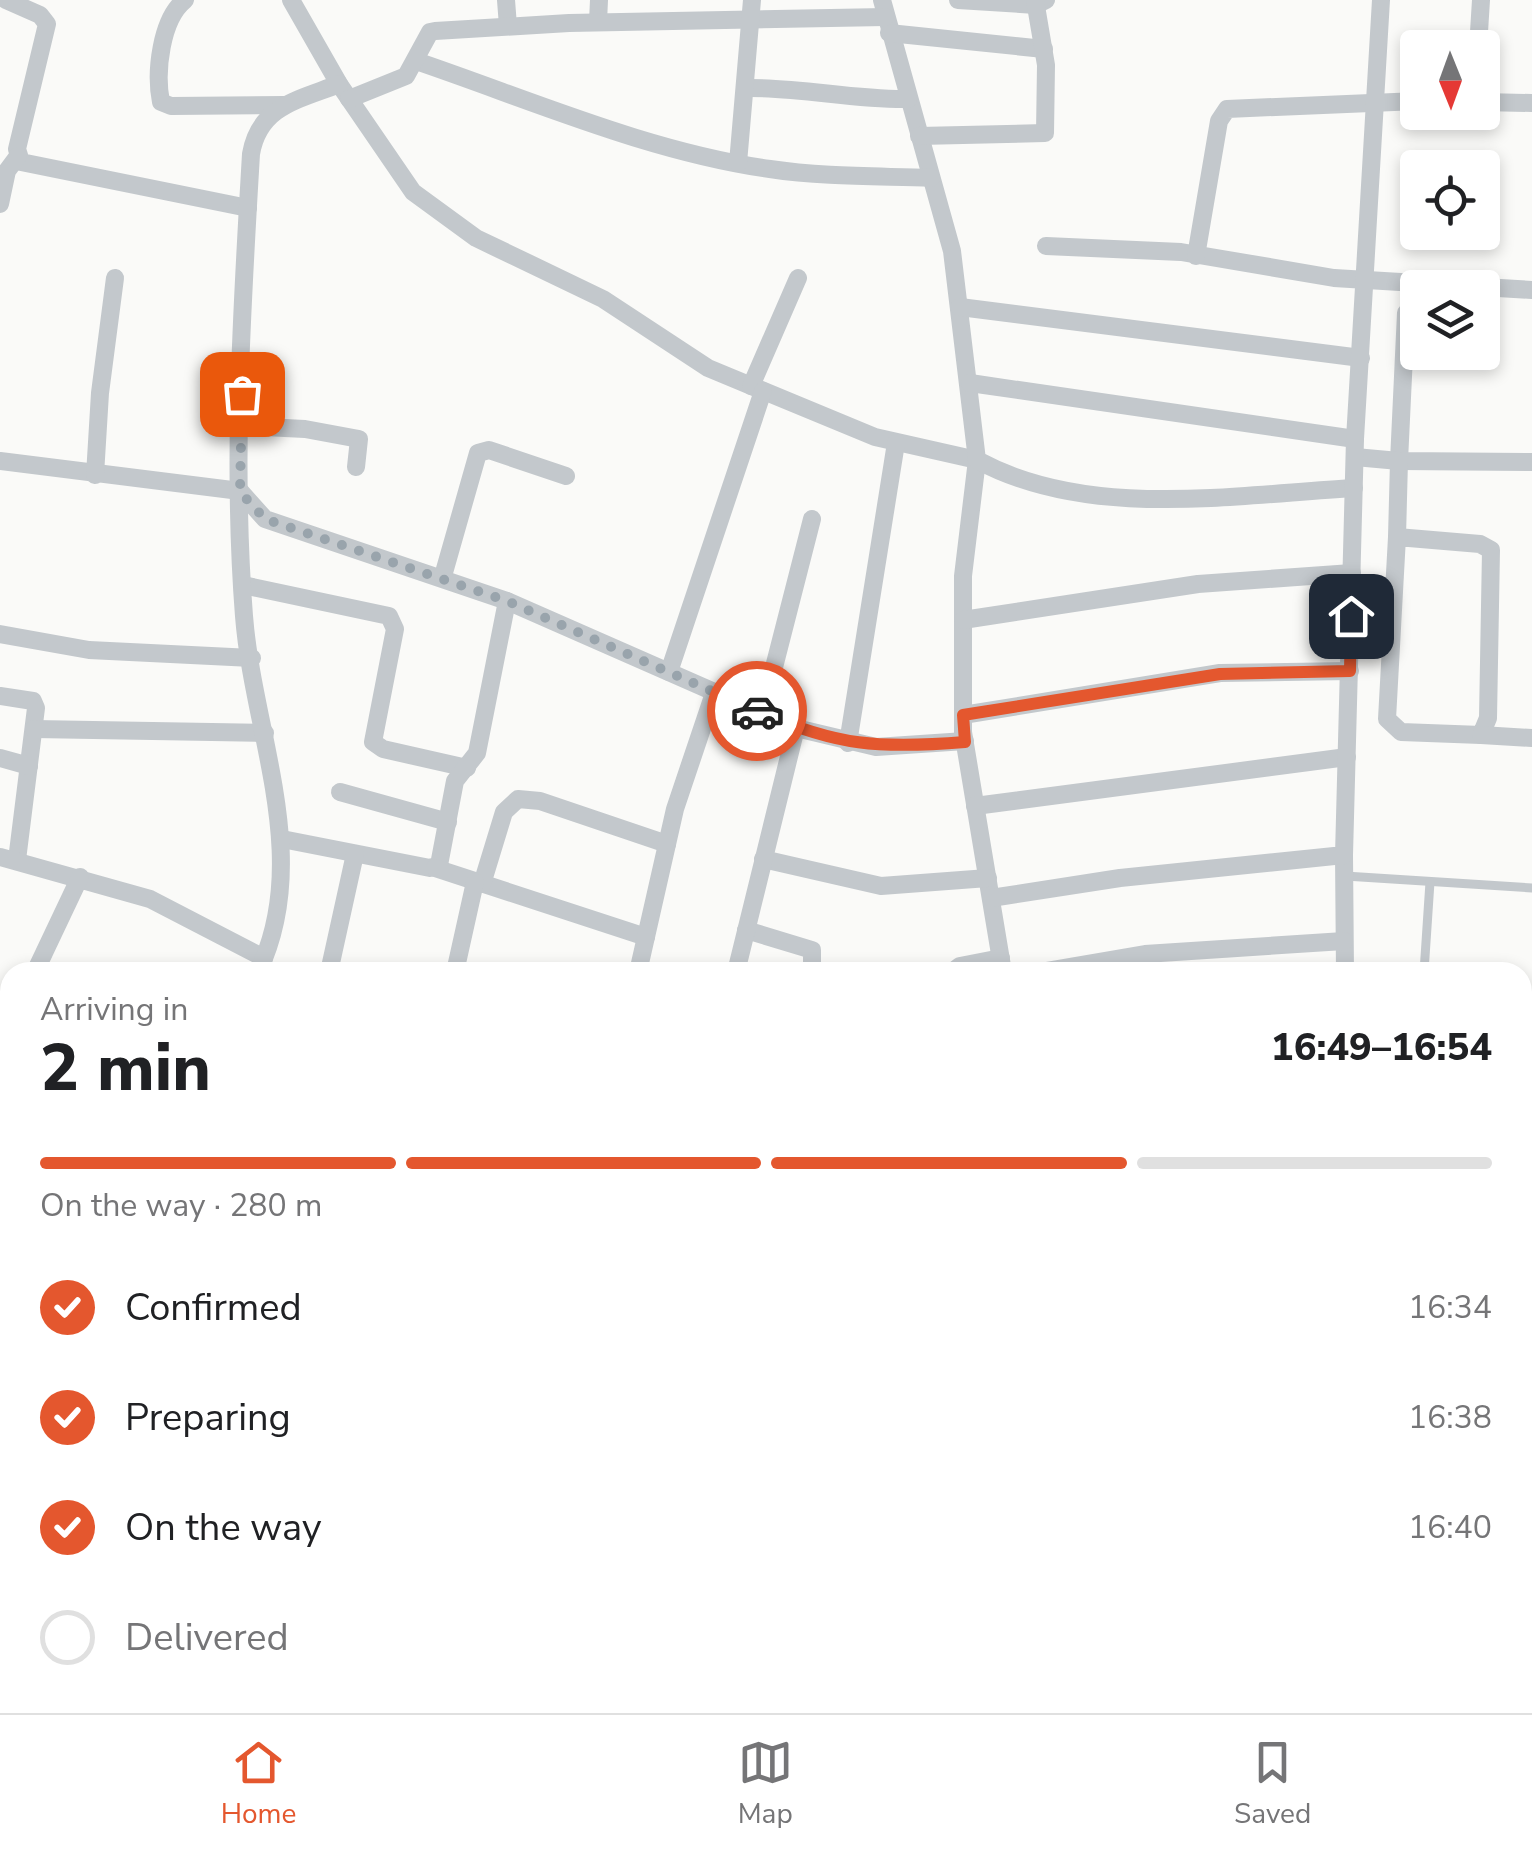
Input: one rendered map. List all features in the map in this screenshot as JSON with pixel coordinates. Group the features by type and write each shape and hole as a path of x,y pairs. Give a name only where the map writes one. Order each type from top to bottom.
{"street":[{"path":"6,0 40,14 47,24"},
{"path":"0,204 7,171 18,156 50,0"},
{"path":"185,0 170,17 165,32 161,102 171,106 284,105 398,82 416,61 430,32 753,10 886,17 1044,49"},
{"path":"291,0 344,92 414,192 476,238 603,299 708,368 896,443 976,460 1032,484 1101,494 1196,496 1354,488"},
{"path":"506,0 508,26"},
{"path":"598,0 598,22"},
{"path":"919,136 1045,133 1039,2 958,0"},
{"path":"1344,962 1355,448 1381,0"},
{"path":"1479,30 1480,0"},
{"path":"738,163 753,10"},
{"path":"886,17 952,251 970,384 976,460 963,576 963,715 1002,962"},
{"path":"416,61 630,134 738,163 809,174 931,178"},
{"path":"746,88 781,88 862,100 908,99"},
{"path":"1196,256 1218,128 1228,109 1400,101"},
{"path":"1500,102 1532,103"},
{"path":"262,962 282,840 243,585 241,426 254,136 262,122 284,105"},
{"path":"18,156 27,165 248,208"},
{"path":"1046,246 1142,248 1305,276 1532,290"},
{"path":"95,476 100,393 115,278"},
{"path":"668,672 757,389 798,278"},
{"path":"960,307 1360,358"},
{"path":"1403,370 1387,719 1402,732 1532,738"},
{"path":"970,384 1355,448 1399,461 1532,462"},
{"path":"241,426 305,429 358,438 356,468"},
{"path":"848,743 896,443"},
{"path":"443,576 478,453 489,450 566,476"},
{"path":"0,461 240,492 265,519 443,576 507,601 796,728 876,747 965,742"},
{"path":"762,714 812,520"},
{"path":"1397,537 1480,544 1490,550 1494,566 1488,718 1481,736"},
{"path":"963,620 1198,584 1352,573"},
{"path":"243,585 389,616 395,629 373,742 383,750 467,768"},
{"path":"435,868 442,860 455,781 477,753 507,601"},
{"path":"0,634 88,650 252,658"},
{"path":"963,715 1220,674 1350,671"},
{"path":"640,962 666,844 714,693"},
{"path":"0,696 33,701 34,729 29,766 5,859 150,899 256,962"},
{"path":"738,962 796,728"},
{"path":"34,729 265,733"},
{"path":"975,806 1347,756"},
{"path":"0,758 29,766"},
{"path":"340,792 448,822"},
{"path":"458,962 504,812 518,799 540,800 666,844"},
{"path":"282,840 435,868 646,937"},
{"path":"331,962 355,854"},
{"path":"991,898 1120,878 1344,855"},
{"path":"763,858 881,886 988,878"},
{"path":"40,962 80,877"},
{"path":"746,930 812,950 812,962"},
{"path":"1098,962 1145,954 1344,941"}],"lane":[{"path":"1344,876 1532,888"},
{"path":"1425,962 1430,882"}],"way so far":[{"path":"242,394 240,492 265,519 435,573 507,601 757,711"}],"route":[{"path":"757,711 840,742 876,747 965,742 963,715 1220,674 1350,671 1351,616"}]}
